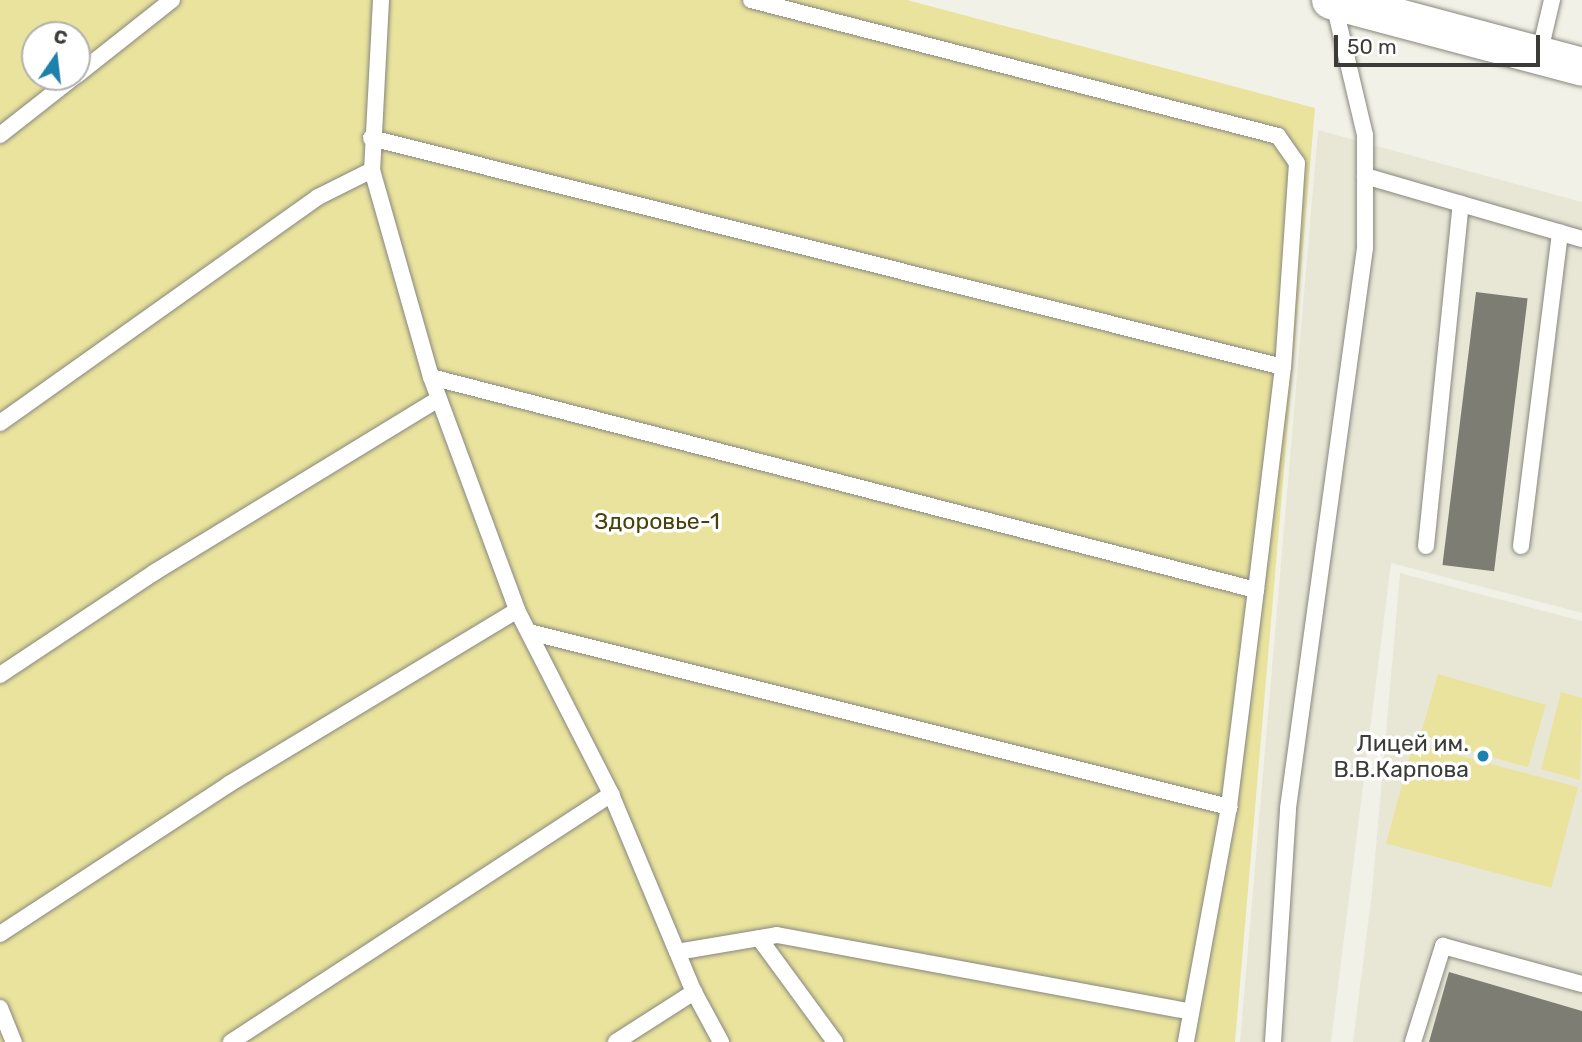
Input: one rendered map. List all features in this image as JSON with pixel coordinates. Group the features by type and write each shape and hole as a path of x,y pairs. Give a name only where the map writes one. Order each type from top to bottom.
{"street":[{"path":"1332,0 1582,67"}],"lane":[{"path":"91,64 172,0"},
{"path":"381,0 371,138 372,170 430,377 517,610 611,794 694,992 721,1042"},
{"path":"751,0 1278,136 1297,163 1283,367 1229,807 1186,1042"},
{"path":"1273,1042 1288,808 1365,248 1365,135 1332,0"},
{"path":"1539,55 1552,0"},
{"path":"0,135 57,91"},
{"path":"371,138 1283,367"},
{"path":"0,423 318,197 372,170"},
{"path":"1365,176 1582,239"},
{"path":"1426,546 1461,204"},
{"path":"1521,547 1560,233"},
{"path":"430,377 1256,590"},
{"path":"0,675 155,572 438,399"},
{"path":"0,934 229,784 517,610"},
{"path":"529,632 1229,807"},
{"path":"231,1042 611,794"},
{"path":"677,952 777,935 818,940 1191,1012"},
{"path":"760,938 835,1042"},
{"path":"1413,1042 1443,946 1582,984"},
{"path":"616,1042 694,992"},
{"path":"0,1008 14,1042"}],"shaded area":[{"path":"1318,130 1582,202 1582,613 1391,563 1331,1042 1240,1042"},
{"name":"Лицей им. В.В.Карпова","path":"1400,573 1582,621 1582,1042 1353,1042 1372,892"}],"green space":[{"name":"Здоровье-1","path":"0,0 907,0 1315,108 1235,1042 0,1042"},
{"path":"1438,674 1546,705 1528,767 1420,736"},
{"path":"1561,692 1582,698 1580,780 1541,769"},
{"path":"1413,743 1578,787 1551,888 1386,843"}],"building":[{"path":"1476,292 1528,298 1494,571 1442,565"},
{"path":"1449,972 1582,1011 1582,1042 1429,1042"}],"place":[{"name":"Лицей им. В.В.Карпова","path":"1483,756"}]}
